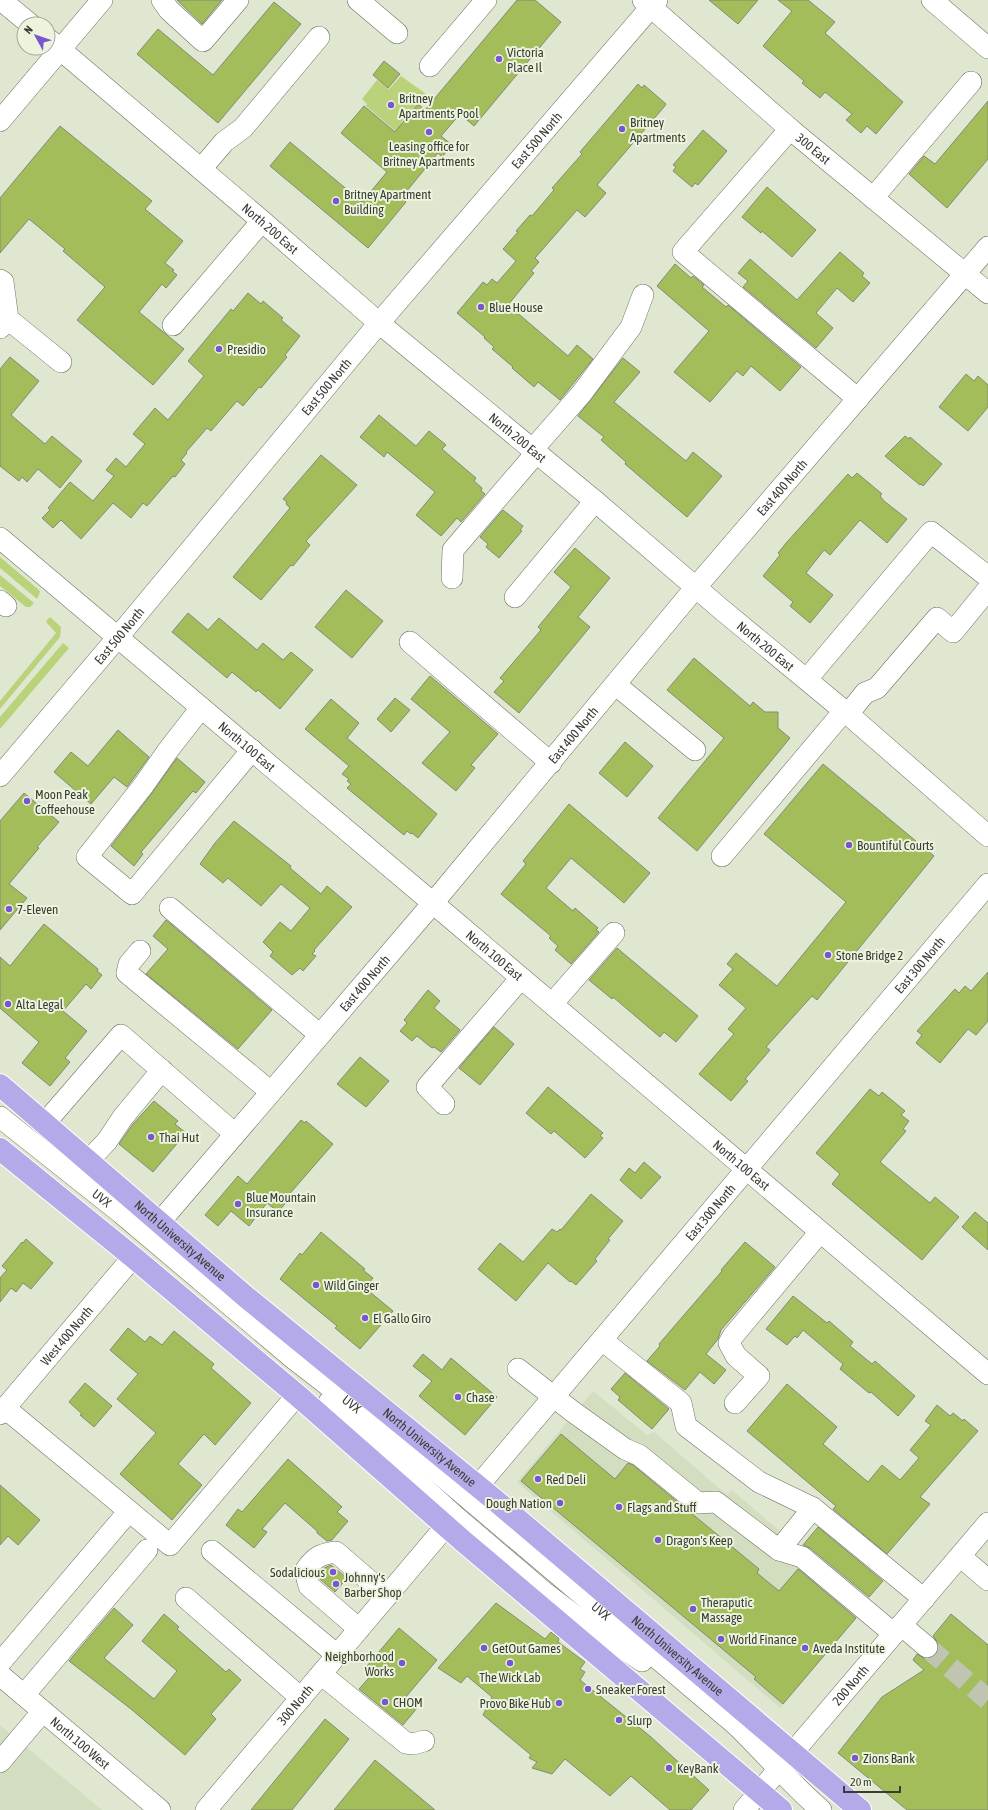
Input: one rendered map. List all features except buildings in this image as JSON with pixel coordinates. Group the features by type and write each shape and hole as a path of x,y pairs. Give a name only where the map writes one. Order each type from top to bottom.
{"highway":[{"name":"North University Avenue","path":"0,1085 159,1223 302,1344 478,1486 781,1765 860,1810"},
{"path":"3,1156 133,1257 297,1395 446,1526 781,1810"}],"street":[{"path":"1,0 20,16"},
{"path":"56,42 102,0"},
{"path":"162,0 169,10 203,41 238,0"},
{"path":"358,0 397,34"},
{"path":"430,66 486,0"},
{"path":"932,0 988,48"},
{"name":"300 East","path":"650,2 790,129 988,293"},
{"name":"East 500 North","path":"0,776 650,2"},
{"path":"201,169 224,142 243,128 319,36"},
{"name":"North 200 East","path":"56,46 379,323 533,449 696,587 721,610 846,712 988,836"},
{"path":"0,121 46,56"},
{"path":"873,198 971,82"},
{"path":"790,129 682,252 858,399"},
{"path":"173,326 262,221"},
{"name":"East 400 North","path":"159,1223 433,903 616,685 696,587 988,247"},
{"path":"0,280 3,282 4,324 61,362"},
{"path":"440,547 533,449 582,393 631,327 643,295"},
{"path":"452,578 453,550 533,449"},
{"path":"515,597 595,501"},
{"path":"807,680 931,532 988,577"},
{"name":"North 100 East","path":"0,538 988,1374"},
{"path":"722,856 846,712 865,693 877,688 937,618 953,632 988,589"},
{"path":"410,642 551,763"},
{"path":"616,685 695,750"},
{"path":"202,708 169,749 143,786 87,856 104,871 132,894 252,750"},
{"name":"East 300 North","path":"478,1486 988,884"},
{"path":"170,908 320,1035"},
{"path":"552,1004 614,932"},
{"path":"140,951 129,964 127,973 271,1092"},
{"path":"444,1104 427,1088 521,978"},
{"path":"45,1123 121,1035 236,1134"},
{"path":"88,1161 106,1141 123,1117 162,1070"},
{"name":"UVX","path":"0,1117 121,1213 294,1359 421,1459 735,1724 759,1747 781,1765 821,1810"},
{"name":"UVX","path":"0,1131 128,1232 317,1391 456,1517 549,1596 574,1616 635,1656 678,1688 739,1739 781,1765 807,1810"},
{"path":"735,1403 759,1376 736,1356 729,1343 733,1336 820,1232"},
{"name":"West 400 North","path":"3,1411 133,1257"},
{"path":"602,1340 681,1403 686,1426 759,1482 812,1508 924,1599"},
{"path":"518,1368 553,1398 625,1449 639,1455 698,1503 716,1502 779,1550 802,1557 898,1629 927,1647"},
{"path":"3,1411 129,1510 170,1545 297,1395"},
{"path":"779,1550 812,1508"},
{"path":"0,1663 129,1510"},
{"name":"200 North","path":"744,1810 988,1523"},
{"name":"300 North","path":"206,1810 446,1526"},
{"path":"24,1695 148,1550"},
{"path":"212,1551 337,1655"},
{"path":"359,1629 309,1586 305,1571 313,1559 326,1553 336,1552 387,1596"},
{"path":"960,1556 988,1580"},
{"path":"186,1598 301,1698"},
{"path":"321,1674 406,1743 413,1744 424,1740"},
{"name":"North 100 West","path":"0,1675 160,1810"},
{"path":"0,1762 43,1711"}],"shaded area":[{"path":"593,1391 647,1435 654,1432 727,1495 732,1490 867,1606 780,1708 517,1482"},
{"path":"0,1725 102,1810 0,1810"}],"green space":[{"name":"Britney Apartments Pool","path":"401,76 426,94 401,123 404,127 399,134 366,106 367,104 362,99 377,80 389,89"},
{"path":"0,557 39,590 40,592 37,599 0,568"},
{"path":"0,575 34,603 30,607 26,607 0,586"},
{"path":"50,617 61,627 60,637 0,709 0,701 56,633 46,621"},
{"path":"63,643 69,648 0,729 0,717"}],"tunnel":[{"path":"927,1647 988,1700"}],"place":[{"name":"Victoria Place Il","path":"499,59"},
{"name":"Britney Apartments Pool","path":"391,105"},
{"name":"Britney Apartments","path":"622,129"},
{"name":"Leasing office for Britney Apartments","path":"429,132"},
{"name":"Britney Apartment Building","path":"336,201"},
{"name":"Blue House","path":"481,307"},
{"name":"Presidio","path":"219,349"},
{"name":"Moon Peak Coffeehouse","path":"27,801"},
{"name":"Bountiful Courts","path":"849,845"},
{"name":"7-Eleven","path":"9,909"},
{"name":"Stone Bridge 2","path":"828,955"},
{"name":"Alta Legal","path":"8,1004"},
{"name":"Thai Hut","path":"151,1137"},
{"name":"Blue Mountain Insurance","path":"238,1204"},
{"name":"Wild Ginger","path":"316,1285"},
{"name":"El Gallo Giro","path":"365,1318"},
{"name":"Chase","path":"458,1397"},
{"name":"Red Deli","path":"538,1479"},
{"name":"Dough Nation","path":"560,1503"},
{"name":"Flags and Stuff","path":"619,1507"},
{"name":"Dragon's Keep","path":"658,1540"},
{"name":"Sodalicious","path":"333,1572"},
{"name":"Johnny's Barber Shop","path":"336,1584"},
{"name":"Theraputic Massage","path":"693,1609"},
{"name":"World Finance","path":"721,1639"},
{"name":"GetOut Games","path":"484,1648"},
{"name":"Aveda Institute","path":"805,1648"},
{"name":"Neighborhood Works","path":"402,1663"},
{"name":"The Wick Lab","path":"510,1663"},
{"name":"Sneaker Forest","path":"588,1689"},
{"name":"CHOM","path":"385,1702"},
{"name":"Provo Bike Hub","path":"559,1703"},
{"name":"Slurp","path":"619,1720"},
{"name":"Zions Bank","path":"855,1758"},
{"name":"KeyBank","path":"669,1768"}]}
